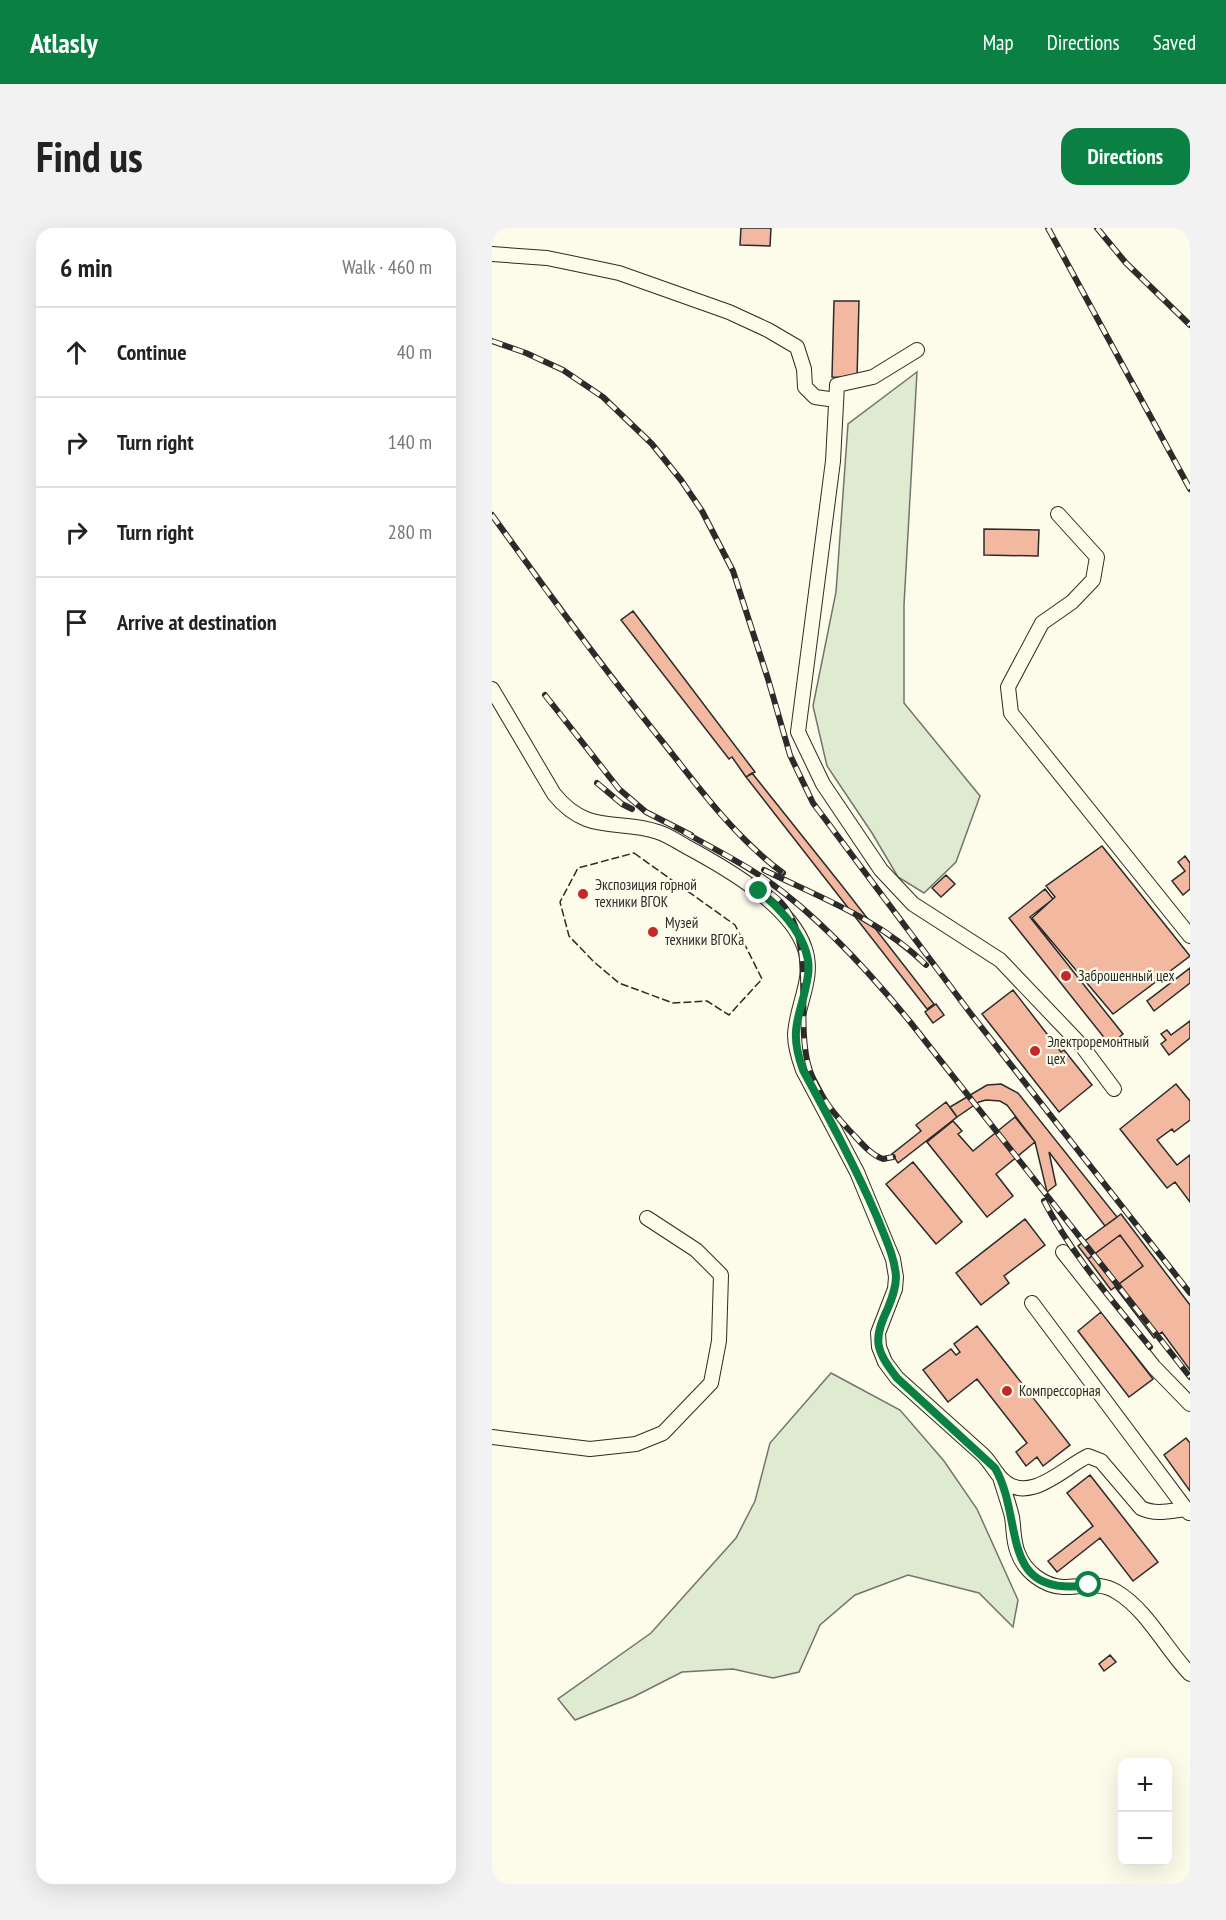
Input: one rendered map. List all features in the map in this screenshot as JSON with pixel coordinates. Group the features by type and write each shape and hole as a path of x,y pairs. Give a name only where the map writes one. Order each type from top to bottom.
{"lane":[{"path":"492,254 547,258 619,273 681,297 729,312 768,330 797,347 804,369 805,387 816,397 836,400"},
{"path":"917,350 873,377 837,385 833,461 798,732 824,784 882,870 913,904 1000,960 1082,1046 1114,1089"},
{"path":"1058,514 1097,557 1093,580 1072,602 1042,623 1008,687 1011,713 1190,936"},
{"path":"492,689 563,805 577,815 602,825 659,832 699,854 768,898 801,940 805,949 808,974 795,1034 797,1054 803,1070 857,1172 893,1260 896,1277 895,1289 878,1333 879,1347 885,1362 897,1378 983,1455 1000,1478 1011,1515 1018,1553 1025,1566 1036,1578 1060,1587 1103,1586 1116,1591 1135,1605 1190,1674"},
{"path":"492,1437 590,1449 636,1444 663,1433 711,1383 719,1341 721,1275 696,1250 647,1218"},
{"path":"1064,1252 1154,1367 1190,1404"},
{"path":"1032,1303 1188,1512"},
{"path":"1000,1478 1011,1485 1035,1486 1047,1483 1088,1456 1101,1461 1140,1508 1148,1512 1188,1512"}],"green space":[{"path":"917,372 904,605 904,703 980,796 956,862 924,893 898,877 872,833 827,766 813,706 836,592 848,424"},
{"path":"831,1373 900,1410 944,1461 977,1509 1018,1600 1013,1627 979,1593 908,1575 855,1595 820,1625 799,1672 773,1678 733,1669 682,1672 633,1697 575,1720 558,1699 651,1633 736,1538 755,1501 770,1443"}],"building":[{"path":"741,228 771,228 770,246 740,245"},
{"path":"834,301 859,301 857,378 832,377"},
{"path":"984,529 1039,530 1038,556 984,555"},
{"path":"633,611 755,772 746,777 732,757 729,759 621,620"},
{"path":"752,773 934,1004 927,1009 746,777"},
{"path":"1102,846 1190,956 1113,1014 1032,918 1055,897 1046,886"},
{"path":"1185,856 1190,863 1190,889 1183,895 1172,881 1185,871 1178,862"},
{"path":"946,875 955,884 941,897 932,888"},
{"name":"Заброшенный цех","path":"1045,889 1053,899 1030,917 1123,1034 1110,1045 1009,918"},
{"path":"1190,968 1190,983 1154,1011 1147,1001"},
{"name":"Электроремонтный цех","path":"1013,990 1061,1052 1064,1050 1092,1085 1059,1112 982,1014"},
{"path":"936,1004 944,1015 933,1023 925,1012"},
{"path":"1190,1021 1190,1038 1169,1055 1161,1044 1166,1040 1161,1034 1167,1030 1171,1035"},
{"path":"1001,1084 1018,1093 1117,1217 1105,1226 1049,1152 1056,1185 1047,1192 1035,1142 1007,1105 1000,1101 986,1100 979,1102 957,1117 950,1107 987,1085"},
{"path":"1176,1084 1190,1101 1190,1120 1174,1132 1172,1129 1157,1140 1177,1165 1190,1155 1190,1202 1175,1182 1167,1188 1120,1129"},
{"path":"946,1102 957,1117 898,1163 892,1154 921,1131 916,1125"},
{"path":"1015,1117 1035,1142 996,1174 1013,1196 987,1217 927,1142 953,1121 962,1131 958,1134 973,1151"},
{"path":"913,1162 962,1222 936,1244 886,1184"},
{"path":"1121,1214 1190,1305 1190,1370 1162,1332 1154,1338 1115,1287 1143,1266 1120,1235 1088,1259 1078,1246"},
{"path":"1025,1219 1045,1245 1004,1276 1009,1283 981,1305 956,1273"},
{"path":"1120,1235 1143,1266 1111,1290 1088,1259"},
{"path":"1101,1312 1153,1379 1129,1397 1078,1331"},
{"name":"Компрессорная","path":"977,1326 1070,1445 1043,1466 1037,1457 1026,1466 1016,1452 1027,1443 977,1379 948,1402 923,1370 951,1349 956,1355 960,1352 954,1344"},
{"path":"1186,1438 1190,1443 1190,1491 1164,1455"},
{"path":"1090,1475 1158,1562 1133,1581 1100,1538 1057,1572 1048,1561 1093,1526 1067,1493"},
{"path":"1110,1655 1116,1662 1104,1671 1099,1664"}],"railway":[{"path":"1048,228 1190,489"},
{"path":"1097,228 1126,263 1190,325"},
{"path":"492,341 563,370 603,397 652,444 681,480 702,511 733,571 790,755 813,803 971,1014 1190,1293"},
{"path":"492,515 599,661 706,797 750,845 783,873"},
{"path":"545,695 619,789 646,812 691,835"},
{"path":"597,783 622,804 632,809"},
{"path":"684,832 747,868 787,895 862,966 911,1023 1190,1377"},
{"path":"764,870 850,911 890,935 926,965"},
{"path":"753,881 785,907 794,923 800,942 805,1046 808,1064 815,1082 836,1115 864,1146 883,1159 893,1157"},
{"path":"1044,1201 1080,1259 1150,1347"}],"fence":[{"path":"634,853 735,925 762,979 729,1015 707,1001 673,1003 619,983 594,962 569,936 560,902 578,868 634,853"}],"place":[{"name":"Экспозиция горной техники ВГОК","path":"583,894"},
{"name":"Музей техники ВГОКа","path":"653,932"},
{"name":"Заброшенный цех","path":"1066,976"},
{"name":"Электроремонтный цех","path":"1035,1051"},
{"name":"Компрессорная","path":"1007,1391"}],"route":[{"path":"759,891 793,927 805,949 808,974 795,1034 797,1054 803,1070 857,1172 893,1260 896,1277 895,1289 878,1333 879,1347 885,1362 897,1378 995,1468 1011,1515 1018,1553 1025,1566 1036,1578 1047,1584 1060,1587 1089,1585"}]}
